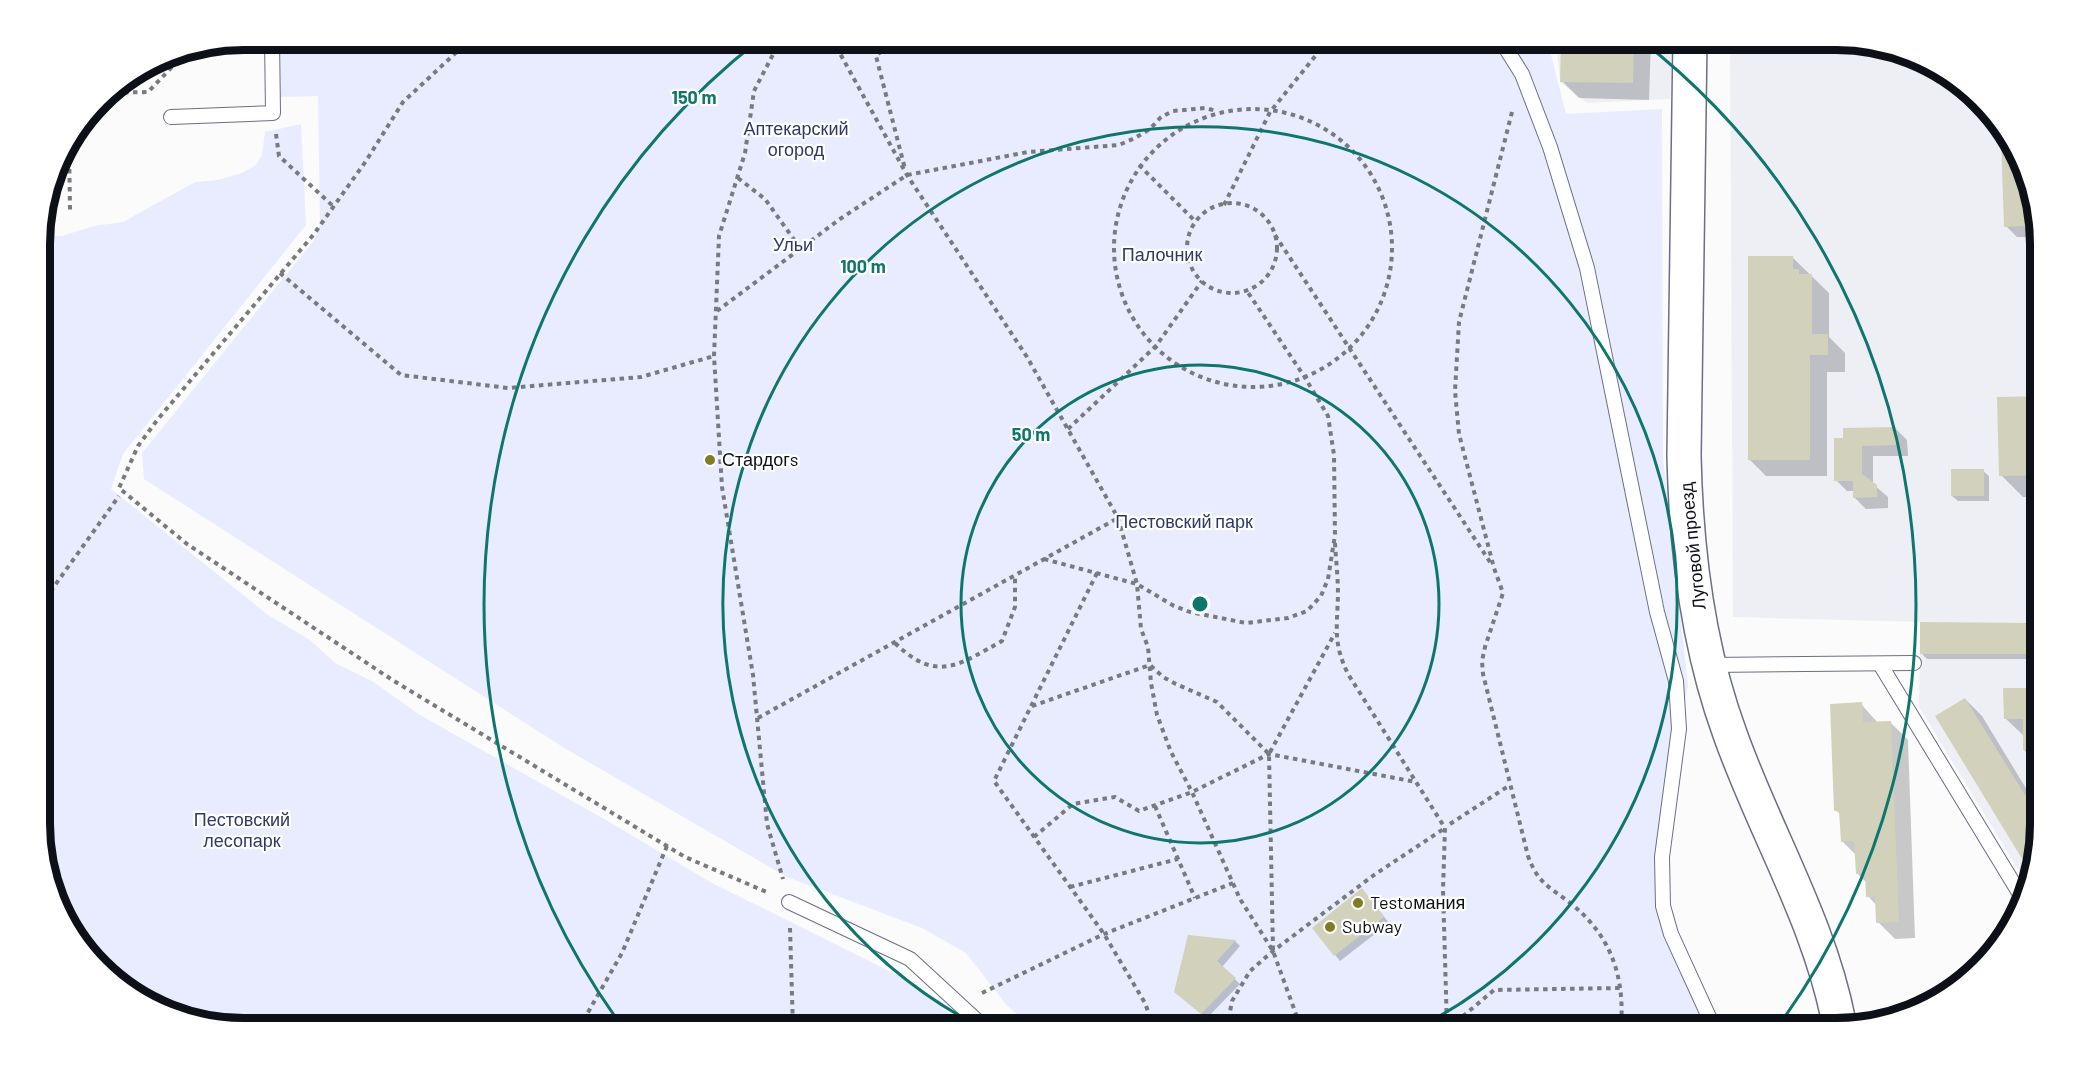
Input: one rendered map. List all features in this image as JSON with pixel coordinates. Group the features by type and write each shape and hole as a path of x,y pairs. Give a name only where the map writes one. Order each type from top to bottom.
{"street":[{"name":"Луговой проезд","path":"1690,50 1684,447 1686,509 1700,614 1710,665 1730,734 1812,926 1838,1017"}],"lane":[{"path":"171,117 273,113 272,50"},
{"path":"1507,50 1522,74 1550,147 1587,268 1657,612 1677,681 1679,729 1662,857 1663,906 1671,934 1709,1017"},
{"path":"1710,665 1914,663"},
{"path":"1880,664 2018,890"},
{"path":"789,902 910,959 974,1018"}],"path":[{"path":"459,50 403,102 366,161 314,234 138,446 118,488 187,543 384,675 685,857 789,902"},
{"path":"775,50 754,91 745,153 719,236 714,356 722,487 753,675 767,824 789,902 793,1018"},
{"path":"838,50 907,175 1027,357 1118,518 1137,584 1141,629 1149,648 1157,715 1171,752 1240,899 1273,951 1297,1017"},
{"path":"883,50 876,56 907,175"},
{"path":"1224,205 1270,112 1320,50"},
{"path":"122,93 148,92 177,61"},
{"path":"1522,74 1459,322 1455,391 1459,434 1494,568 1503,593 1485,648 1482,661 1483,674 1534,872 1545,886 1570,903 1597,928 1611,952 1620,988 1622,1017"},
{"path":"716,311 800,248 907,175 1028,152 1119,145 1150,129 1161,117 1173,111 1205,108 1219,111 1287,113 1314,121 1354,150 1370,170 1389,214 1392,263 1378,310 1356,342 1317,372 1271,387 1222,385 1177,366 1138,329 1117,285 1113,236 1125,189 1139,165 1174,131 1219,111"},
{"path":"273,113 279,156 334,207"},
{"path":"69,158 70,210"},
{"path":"1139,165 1196,222"},
{"path":"737,178 765,199 800,248"},
{"path":"1275,235 1278,250 1274,266 1261,284 1247,291 1232,294 1216,291 1202,281 1191,267 1187,251 1189,236 1202,214 1216,206 1231,203 1247,206 1261,213 1268,220 1275,235 1494,568"},
{"path":"280,273 401,375 508,388 641,377 714,356"},
{"path":"1068,429 1156,346 1202,281"},
{"path":"1247,291 1304,376 1328,417 1334,455 1338,586 1335,633 1338,649 1348,674 1445,828 1443,890 1448,1017"},
{"path":"50,592 119,496"},
{"path":"758,718 1118,518"},
{"path":"1044,559 1137,584 1174,606 1226,620 1246,623 1265,622 1288,618 1307,611 1321,596 1328,579 1335,535"},
{"path":"1097,573 994,781 1104,934 1145,1002 1150,1017"},
{"path":"895,643 914,658 937,667 961,664 1002,641 1015,607 1015,576"},
{"path":"1273,951 1269,754 1335,633"},
{"path":"1031,707 1150,665"},
{"path":"1150,665 1163,677 1217,702 1269,754 1417,782"},
{"path":"1034,837 1072,804 1115,797 1139,811 1191,792 1269,754"},
{"path":"1450,824 1510,785"},
{"path":"1155,806 1195,898"},
{"path":"1229,1017 1232,1001 1250,971 1273,951 1374,876 1445,828"},
{"path":"585,1018 622,953 667,846"},
{"path":"1070,887 1178,859"},
{"path":"960,1004 1104,934 1233,883"},
{"path":"1461,1017 1494,990 1620,988"}],"shaded area":[{"path":"1557,50 1672,50 1670,99 1587,103 1560,82"},
{"path":"1730,50 1837,50 1862,51 1887,56 1934,75 1974,106 2005,146 2024,193 2029,218 2030,824 2029,849 2023,877 1919,707 1920,622 1733,617"}],"green space":[{"name":"Пестовский парк","path":"275,50 1550,50 1566,114 1662,109 1663,458 1688,686 1662,815 1662,906 1705,1017 1020,1018 1005,1003 966,953 922,928 787,877 566,749 144,479 142,453 315,239 320,224 318,96 276,97"},
{"name":"Пестовский лесопарк","path":"301,124 306,225 123,454 111,489 268,615 310,640 335,663 372,681 420,715 712,883 905,979 955,1018 243,1018 218,1016 193,1011 157,998 125,977 106,961 90,942 75,921 64,898 51,849 50,236 62,236 94,226 123,222 195,182 218,180 242,173 256,165 262,155 265,132"}],"building":[{"path":"1561,50 1634,50 1633,83 1560,82"},
{"path":"2001,141 2016,169 2024,193 2029,225 2004,227"},
{"path":"1748,256 1793,256 1793,269 1799,269 1799,274 1812,274 1812,334 1828,334 1828,355 1810,355 1810,460 1748,460"},
{"path":"2030,396 2030,475 1999,476 1997,397"},
{"path":"1896,427 1897,445 1862,446 1862,474 1877,485 1877,497 1853,498 1853,481 1834,481 1834,438 1843,438 1843,428"},
{"path":"1951,469 1984,469 1984,496 1951,496"},
{"path":"1920,622 2030,623 2030,654 1920,654"},
{"path":"2003,688 2030,688 2030,750 2023,750 2023,719 2004,719"},
{"path":"1965,698 2030,803 2029,849 2026,865 1935,716"},
{"path":"1862,702 1863,722 1891,721 1899,922 1876,923 1875,897 1866,897 1865,873 1856,874 1854,841 1841,842 1839,811 1834,811 1830,704"},
{"path":"1362,888 1384,917 1334,956 1312,928"},
{"path":"1188,935 1236,940 1217,961 1236,978 1201,1014 1174,992"}],"place":[{"name":"Стардогs","path":"710,460"},
{"name":"Testoмания","path":"1358,903"},
{"name":"Subway","path":"1330,927"}],"park label":[{"name":"Аптекарский огород","path":"796,139"},
{"name":"Ульи","path":"793,245"},
{"name":"Палочник","path":"1162,255"}]}
